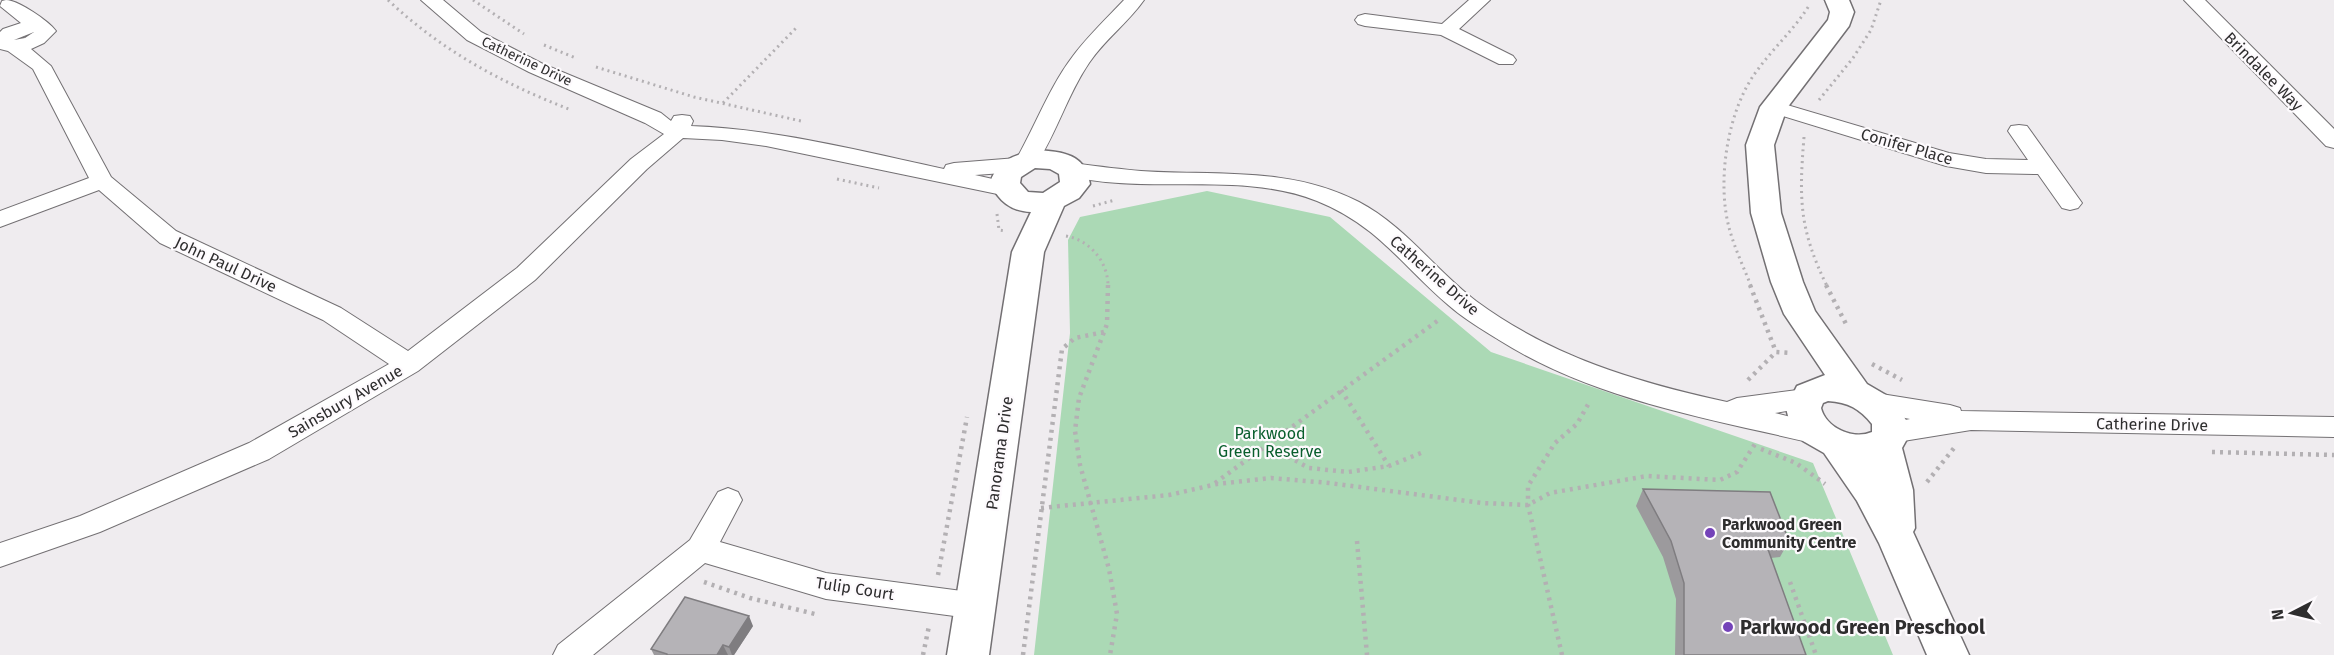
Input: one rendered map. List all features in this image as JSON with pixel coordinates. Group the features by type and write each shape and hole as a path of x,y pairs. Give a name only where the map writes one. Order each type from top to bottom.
{"street":[{"name":"Catherine Drive","path":"431,0 474,36 536,68 653,118 661,126 677,127"},
{"path":"1012,184 1081,59 1134,0"},
{"path":"1446,30 1480,0"},
{"name":"Brindalee Way","path":"2194,0 2334,141"},
{"path":"7,2 39,32"},
{"path":"7,2 6,41 39,32"},
{"path":"1846,4 1840,21 1774,107 1760,145 1766,213 1787,282 1800,314 1828,347 1876,418 1882,490 1897,539 1948,655"},
{"path":"1365,20 1446,30 1506,60"},
{"name":"John Paul Drive","path":"39,32 41,66 102,181 168,237 332,314 409,364"},
{"name":"John Paul Drive","path":"6,41 41,66"},
{"name":"Conifer Place","path":"1774,107 1946,159 1986,166 2044,166"},
{"path":"1051,116 1050,131 1067,186"},
{"path":"677,127 786,142 930,172 1012,184 1067,186"},
{"name":"Sainsbury Avenue","path":"0,555 90,524 259,451 409,364 526,274 677,127"},
{"path":"2019,131 2070,203"},
{"name":"Catherine Drive","path":"1067,186 1141,178 1226,179 1275,183 1322,195 1373,221 1400,243 1467,307 1558,362 1603,379 1682,402 1753,414 1828,439"},
{"name":"Catherine Drive","path":"1067,186 1115,194 1141,178"},
{"path":"0,219 102,181"},
{"path":"1012,184 1040,203 1067,186"},
{"name":"Panorama Drive","path":"968,655 977,606 1013,239 1012,184"},
{"name":"Panorama Drive","path":"1013,239 1067,186"},
{"path":"1828,347 1804,415 1882,490"},
{"path":"1810,395 1825,388 1876,418"},
{"name":"Catherine Drive","path":"1753,414 1810,395"},
{"name":"Catherine Drive","path":"1876,418 2334,427"},
{"path":"1828,439 1864,450 1876,418"},
{"path":"569,655 701,549 728,500"},
{"name":"Tulip Court","path":"701,549 826,586 977,606"}],"path":[{"path":"473,0 532,39"},
{"path":"1828,347 1815,258 1801,213 1800,178 1804,134 1809,117 1829,85 1853,58 1872,30 1881,0"},
{"path":"587,63 636,81 723,103 798,26"},
{"path":"540,43 577,59"},
{"path":"1012,184 996,211 1013,239"},
{"path":"1067,186 1115,194"},
{"path":"1064,229 1061,236 1077,238 1092,249 1104,264 1108,280 1107,324 1079,398 1075,431 1080,465 1109,569 1117,614 1110,655"},
{"path":"1212,485 1341,390 1442,320 1435,314"},
{"path":"1023,655 1062,349 1066,342 1104,332"},
{"path":"1041,508 1169,495 1212,485 1271,478 1329,483 1482,503 1528,505 1550,493 1647,476 1720,480 1737,472 1755,447 1753,414 1743,385 1776,352 1828,347 1860,357 1926,394 1953,419 1956,446 1924,486 1926,491 1831,488 1796,463 1755,447"},
{"path":"1341,390 1389,466"},
{"path":"1562,655 1528,505 1528,486 1555,443 1577,424 1590,401"},
{"path":"924,655 968,416"},
{"path":"1267,445 1309,468 1348,472 1389,466 1421,453"},
{"path":"1357,541 1367,655"},
{"path":"1790,582 1816,655"}],"green space":[{"name":"Parkwood Green Reserve","path":"1207,191 1330,217 1491,352 1813,463 1893,655 1034,655 1070,333 1068,240 1080,217"}],"building":[{"path":"1643,489 1770,492 1789,541 1765,541 1806,655 1684,655 1684,583 1671,541"},
{"path":"685,597 749,616 729,647 723,645 717,655 667,655 651,649"}],"place":[{"name":"Parkwood Green Community Centre","path":"1710,533"},
{"name":"Parkwood Green Preschool","path":"1728,627"}]}
